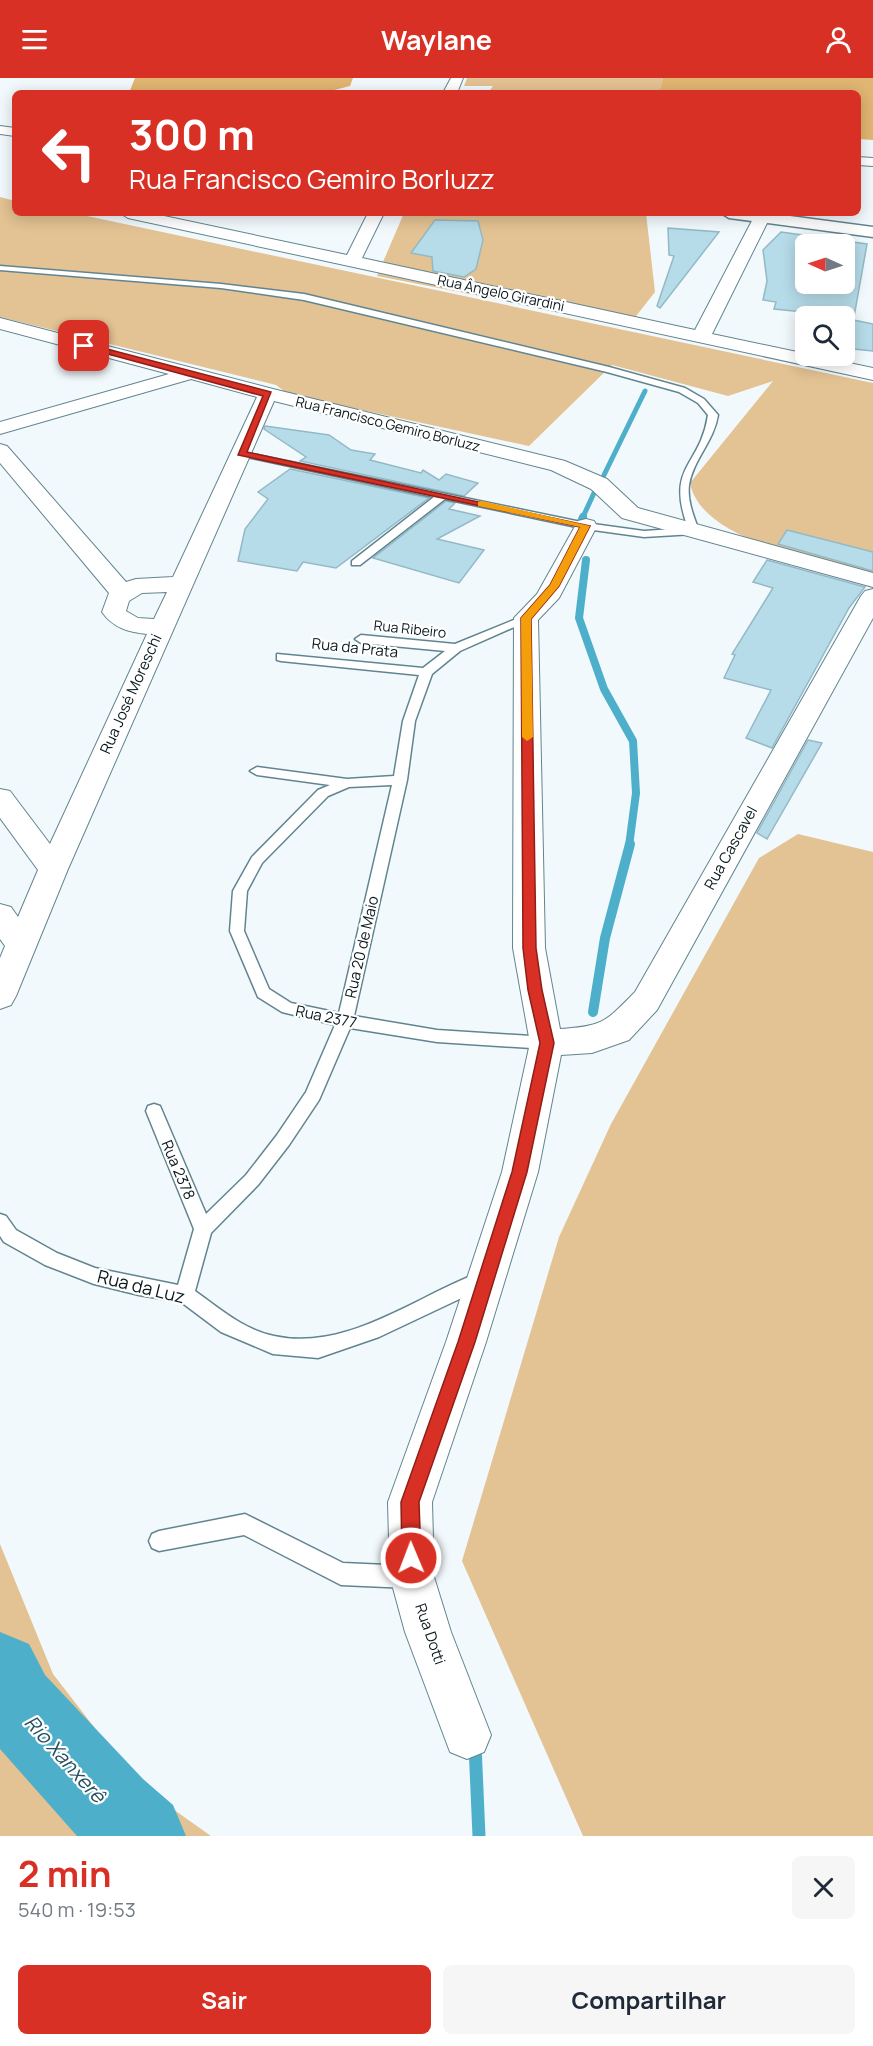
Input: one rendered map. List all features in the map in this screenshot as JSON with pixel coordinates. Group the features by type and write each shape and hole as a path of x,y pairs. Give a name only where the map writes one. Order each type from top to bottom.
{"street":[{"name":"Rua Ângelo Girardini","path":"142,216 873,374"},
{"path":"352,261 374,216"},
{"path":"701,337 762,216"},
{"path":"770,216 873,231"},
{"name":"Rua Francisco Gemiro Borluzz","path":"0,323 268,394 558,465 599,484 630,513 873,580"},
{"path":"0,428 190,374"},
{"name":"Rua José Moreschi","path":"0,996 53,869 268,394"},
{"path":"0,450 123,593"},
{"path":"526,618 547,598 586,526"},
{"path":"161,627 139,626 119,618 114,612 115,605 123,593 146,584 181,584"},
{"name":"Rua Cascavel","path":"547,1043 592,1040 617,1031 646,1001 873,596"},
{"name":"Rua Dotti","path":"467,1735 428,1632 412,1577 410,1502 466,1342 520,1172 547,1043 535,990 529,948 526,618"},
{"path":"0,798 53,869"},
{"path":"0,915 21,945"}],"lane":[{"path":"0,268 221,285 304,297 609,370 682,390 701,401 713,416 712,431 684,484 684,503 694,531"},
{"name":"Rua Francisco Gemiro Borluzz","path":"242,453 586,526 644,534 694,531"},
{"path":"356,563 442,496"},
{"path":"426,672 456,648 526,618"},
{"name":"Rua Ribeiro","path":"362,639 456,648"},
{"name":"Rua da Prata","path":"281,657 426,672"},
{"name":"Rua 20 de Maio","path":"203,1228 252,1180 283,1140 313,1095 345,1021 400,780 409,721 426,672"},
{"path":"257,771 347,783 400,780"},
{"name":"Rua 2377","path":"347,783 323,793 257,860 240,891 237,931 263,993 287,1008 345,1021 437,1036 547,1043"},
{"name":"Rua 2378","path":"154,1111 203,1228"},
{"name":"Rua da Luz","path":"0,1222 10,1236 51,1259 94,1276 139,1287 185,1294 228,1326 273,1345 318,1349 372,1331 486,1278"},
{"path":"185,1294 203,1228"},
{"path":"159,1541 245,1524 341,1574 412,1577"}],"shaded area":[{"path":"135,78 353,78 350,86 335,90 130,90"},
{"path":"467,78 663,78 660,90 490,90 493,86 464,86"},
{"path":"663,78 873,78 873,140 861,139 861,90 660,90"},
{"path":"0,197 12,200 12,216 87,216 873,383 873,574 767,546 716,521 699,504 690,483 773,381 728,396 612,365 529,446 288,394 276,385 0,317"},
{"path":"403,216 646,216 655,292 629,325 377,276"},
{"path":"798,834 873,852 873,1836 583,1836 462,1561 559,1237 611,1124 759,858"},
{"path":"0,1544 53,1674 139,1785 211,1836 0,1836"}],"building":[{"path":"435,220 478,221 483,240 476,269 464,277 433,271 432,257 411,253"},
{"path":"668,228 719,232 660,308 657,306 674,256 669,255"},
{"path":"781,232 795,234 795,294 855,294 855,242 867,244 855,311 855,306 795,306 795,311 774,309 776,302 763,300 767,281 763,250"},
{"path":"855,320 873,324 873,351 855,349"},
{"path":"265,426 329,435 351,450 375,454 370,460 421,473 423,470 439,480 446,474 478,483 464,496 300,461 306,457 264,429"},
{"path":"290,469 429,498 336,568 303,562 297,571 238,561 245,529 268,499 258,492"},
{"path":"446,501 455,503 449,509 480,516 437,539 484,550 459,583 373,558"},
{"path":"787,530 873,552 873,571 778,544"},
{"path":"767,560 865,587 849,608 772,748 746,738 771,690 724,678 735,655 732,654 773,588 753,582"},
{"path":"808,740 822,743 767,839 757,833"}],"waterway":[{"path":"604,475 645,391"},
{"path":"582,519 594,493"},
{"path":"580,524 583,517"},
{"path":"586,560 579,618 604,689 633,741 636,793 629,846"},
{"path":"593,1012 605,938 630,844"},
{"name":"Rio Xanxerê","path":"0,1673 16,1704 112,1810 142,1836"},
{"path":"475,1745 479,1836"}],"slow traffic":[{"path":"482,504 586,526 574,546 562,575 547,598 526,618 527,737"}],"route":[{"path":"84,346 268,394 242,453 586,526 574,546 562,575 547,598 526,618 529,948 535,990 547,1043 520,1172 466,1342 410,1502 411,1558"}]}
